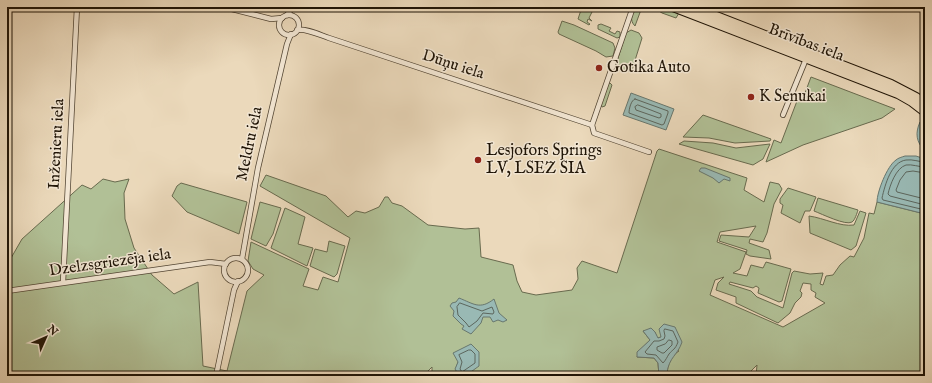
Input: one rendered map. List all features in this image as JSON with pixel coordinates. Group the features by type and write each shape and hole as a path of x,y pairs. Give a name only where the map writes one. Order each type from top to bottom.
{"highway":[{"name":"Brīvības iela","path":"674,7 898,94 925,112"},
{"name":"Brīvības iela","path":"693,7 891,84 916,97 925,104"}],"street":[{"name":"Inženieru iela","path":"63,282 77,7"},
{"path":"224,7 271,19 282,18 287,15 293,7"},
{"path":"293,7 293,16"},
{"path":"633,7 592,125 594,133 649,152"},
{"path":"285,34 291,34 297,30 298,24 297,19 293,16 287,15"},
{"path":"279,25 282,18"},
{"name":"Meldru iela","path":"271,19 279,25 285,34 287,44"},
{"name":"Dūņu iela","path":"298,24 306,30"},
{"name":"Dūņu iela","path":"297,30 306,30 592,125"},
{"name":"Meldru iela","path":"240,258 243,251 258,168 287,44 291,34"},
{"path":"783,115 806,59"},
{"path":"240,258 246,263 248,270 245,277 235,281 227,276 225,267 230,260 240,258"},
{"name":"Dzelzsgriezēja iela","path":"7,291 210,262 225,267"},
{"path":"216,376 235,281"}],"green space":[{"path":"582,7 597,7 597,9 594,8 589,18 592,21 588,19 587,22 590,24 589,25 578,19"},
{"path":"635,7 642,7 635,26 632,21 632,15"},
{"path":"653,7 666,7 679,13 676,18 662,13"},
{"path":"562,21 613,43 615,48 613,56 606,57 559,34 558,32"},
{"path":"601,24 611,28 609,31 615,34 617,31 620,32 620,37 617,38 598,29 598,25"},
{"path":"631,30 639,33 642,38 632,70 626,72 617,69 616,64 626,33"},
{"path":"811,77 895,109 882,118 803,145 766,162 774,140 781,143 797,101 805,93"},
{"path":"610,83 612,85 605,106 602,107 601,105 608,84"},
{"path":"703,115 771,139 770,141 735,143 709,138 683,137"},
{"path":"684,141 713,143 736,148 770,144 763,159 753,165 679,144"},
{"path":"659,149 747,178 744,190 764,202 770,182 779,184 782,189 774,204 767,233 763,242 750,239 749,243 769,250 771,259 750,256 746,254 747,250 719,241 721,235 749,237 756,226 720,232 717,242 746,252 740,269 733,273 747,276 751,265 763,268 766,262 791,269 782,301 779,302 758,293 759,288 756,286 753,288 730,282 729,284 751,291 757,297 783,308 792,273 794,271 810,274 823,273 820,284 823,285 826,276 833,275 840,265 850,256 854,257 864,238 869,213 874,214 877,202 925,214 925,376 756,376 757,365 746,376 670,376 667,373 669,363 674,355 679,351 661,337 657,338 655,332 643,331 650,340 641,349 637,357 654,358 658,363 659,376 467,376 468,374 458,362 456,369 458,374 456,376 436,376 432,374 432,367 423,376 7,376 7,265 22,239 82,185 91,189 103,179 115,182 129,179 124,193 125,219 134,248 152,275 174,294 198,282 203,366 227,371 247,291 264,275 253,269 248,261 251,242 309,269 303,286 318,290 323,277 338,282 350,238 260,186 266,175 326,196 348,217 356,211 365,213 379,207 385,197 388,197 392,203 402,206 428,225 465,229 479,228 481,257 513,265 517,281 522,292 536,295 572,290 578,279 577,268 582,261 617,273 657,151","holes":["724,277 718,283 716,290 736,297 736,303 778,323 790,313 795,303 801,297 802,293 800,291 803,283 811,284 811,290 816,293 815,297 825,303 783,327 710,295 715,280"]},
{"path":"181,183 247,202 239,234 187,212 172,196 177,186"},
{"path":"788,188 816,197 810,211 805,211 800,223 781,213 783,205 780,203 780,199"},
{"path":"818,198 858,210 854,220 849,223 814,211"},
{"path":"260,202 281,208 273,234 266,246 251,239"},
{"path":"285,208 305,217 298,244 313,248 307,266 271,248"},
{"path":"860,211 866,213 856,246 851,250 810,233 809,216 843,225 854,225"},
{"path":"329,241 345,246 337,274 334,277 310,266 315,249 327,252"}],"water":[{"path":"631,93 674,109 666,130 623,115"},
{"path":"920,122 925,124 925,151 917,137 917,130"},
{"path":"905,156 916,156 925,159 925,214 877,202 881,186 889,168 897,159"},
{"path":"701,168 705,168 730,178 730,181 724,179 719,183 713,178 699,171"},
{"path":"459,298 477,305 485,304 494,299 499,313 507,320 503,322 498,320 493,322 490,317 483,317 481,323 471,334 462,329 464,326 453,316 454,311 450,306"},
{"path":"664,324 675,327 682,342 668,368 667,373 670,376 659,376 658,363 654,358 637,357 637,352 650,340 643,331 651,328 658,338 661,337 659,329"},
{"path":"471,344 479,352 479,366 467,376 456,376 458,374 455,369 458,362 453,353"}],"place":[{"name":"Gotika Auto","path":"599,68"},
{"name":"K Senukai","path":"751,97"},
{"name":"Lesjofors Springs LV, LSEZ SIA","path":"478,160"}]}
